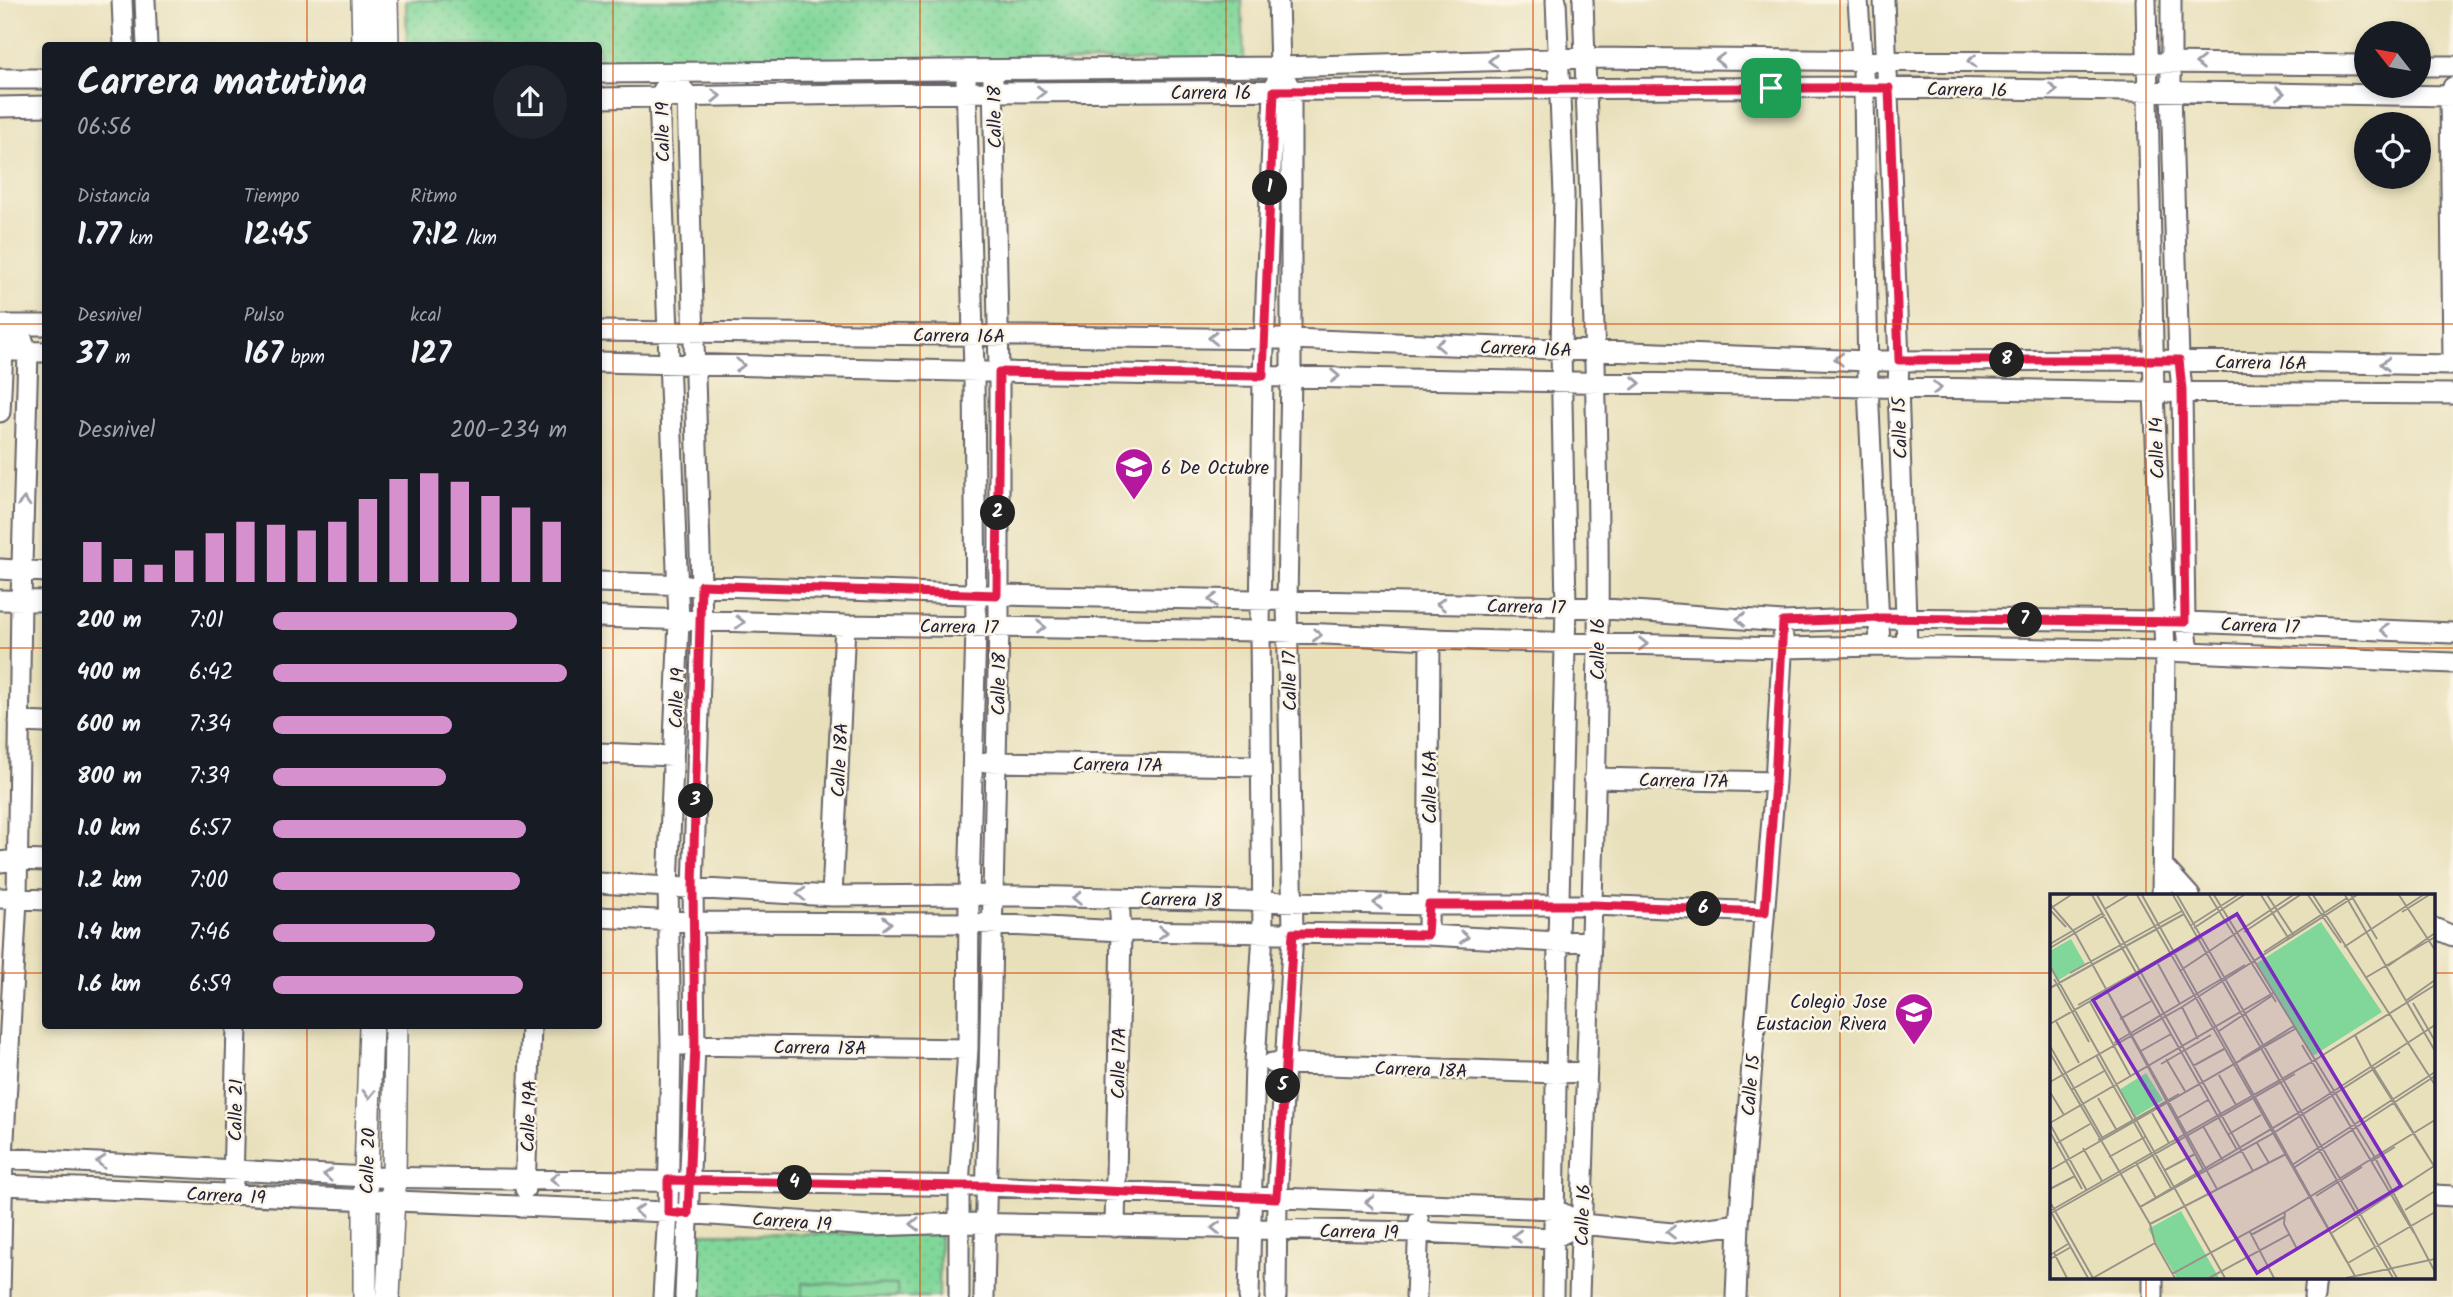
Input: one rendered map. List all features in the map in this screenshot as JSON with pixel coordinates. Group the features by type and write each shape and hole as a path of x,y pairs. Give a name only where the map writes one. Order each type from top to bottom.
{"street":[{"path":"122,0 124,42"},
{"path":"145,0 146,42"},
{"path":"363,0 364,42"},
{"path":"386,0 387,42"},
{"name":"Calle 17","path":"1276,1297 1277,1198 1293,933 1287,601 1291,375 1278,0"},
{"name":"Calle 16","path":"1553,1297 1566,606 1562,350 1564,195 1556,0"},
{"name":"Calle 16","path":"1579,1297 1593,905 1598,643 1596,351 1583,0"},
{"name":"Calle 15","path":"1858,0 1860,61 1864,88 1868,386 1880,646"},
{"name":"Calle 15","path":"1884,0 1899,360 1907,647"},
{"name":"Calle 14","path":"2146,0 2154,392 2165,651 2162,894"},
{"name":"Calle 14","path":"2171,0 2171,91 2182,390 2185,622 2189,652"},
{"name":"Carrera 16","path":"602,73 993,71 1585,58 2354,65"},
{"path":"2431,66 2453,66"},
{"name":"Calle 18","path":"959,1297 959,1186 968,1049 976,627 974,371 965,93 967,71"},
{"name":"Calle 18","path":"984,1297 999,627 999,372 993,71"},
{"name":"Calle 19","path":"663,1297 668,1212 671,1045 668,886 679,621 659,96 674,72 687,96 702,622 693,888 695,1045 685,1297"},
{"path":"0,79 42,79"},
{"name":"Carrera 16","path":"602,98 1586,88 2452,93"},
{"name":"Calle 17","path":"1249,1297 1255,1062 1263,933 1260,631 1264,339 1283,91"},
{"path":"2452,93 2453,363"},
{"path":"0,107 42,106"},
{"path":"8,325 42,325"},
{"path":"0,412 2,350 8,325"},
{"path":"8,325 37,352"},
{"name":"Carrera 16A","path":"602,331 1264,339 1868,360 2453,363"},
{"path":"2,350 37,352"},
{"path":"1,1297 8,861 19,723 22,570 37,352"},
{"name":"Carrera 16A","path":"602,362 1563,382 2453,394"},
{"path":"0,569 42,572"},
{"name":"Carrera 17","path":"602,582 975,595 1597,607 1783,622 1880,618 2163,621 2453,633"},
{"path":"0,600 42,601"},
{"name":"Carrera 17","path":"602,617 845,625 1260,631 1430,639 1782,648 1880,646 2165,651 2453,663"},
{"name":"Calle 15","path":"1736,1297 1739,1224 1775,782 1783,622"},
{"name":"Calle 18A","path":"832,896 845,625"},
{"name":"Calle 16A","path":"1427,935 1430,639"},
{"path":"19,723 42,723"},
{"path":"602,753 673,756"},
{"name":"Carrera 17A","path":"974,762 1261,766"},
{"name":"Carrera 17A","path":"1594,778 1775,782"},
{"path":"8,861 42,861"},
{"path":"2163,866 2187,894"},
{"name":"Carrera 18","path":"602,883 832,896 992,895 1429,905 1593,905 1765,912"},
{"path":"9,899 42,900"},
{"name":"Calle 17A","path":"1115,1227 1121,931 1119,899"},
{"name":"Carrera 18","path":"602,917 695,922 970,923 1121,931 1427,935 1591,942"},
{"path":"2436,929 2453,936"},
{"name":"Calle 21","path":"232,1195 237,1029"},
{"name":"Calle 20","path":"365,1297 370,1029"},
{"name":"Calle 20","path":"388,1297 394,1176 396,1029"},
{"name":"Calle 19A","path":"525,1207 531,1029"},
{"name":"Carrera 18A","path":"671,1045 968,1049"},
{"name":"Carrera 18A","path":"1255,1062 1586,1072"},
{"name":"Carrera 19","path":"2,1157 368,1177 986,1186 1555,1209 1582,1224 1672,1233 1739,1224"},
{"name":"Carrera 19","path":"1,1183 365,1201 668,1212 871,1226 961,1223 1418,1232 1554,1238 1582,1224"},
{"path":"1416,1297 1421,1204"}],"green space":[{"path":"406,0 1242,0 1244,60 602,66 602,42 407,42"},
{"path":"696,1233 940,1234 939,1297 696,1297"},
{"path":"802,1283 897,1285 897,1297 802,1297"}],"place":[{"name":"6 De Octubre","path":"1134,501"},
{"name":"Colegio Jose Eustacion Rivera","path":"1914,1046"}],"route":[{"path":"1771,88 1274,91 1263,376 999,372 997,595 701,585 693,888 695,1045 689,1180 688,1214 668,1212 668,1180 689,1180 959,1186 986,1186 1277,1198 1293,933 1427,935 1429,905 1593,905 1765,912 1783,622 1880,618 2185,622 2182,390 2179,360 1899,360 1889,88 1771,88"}]}
